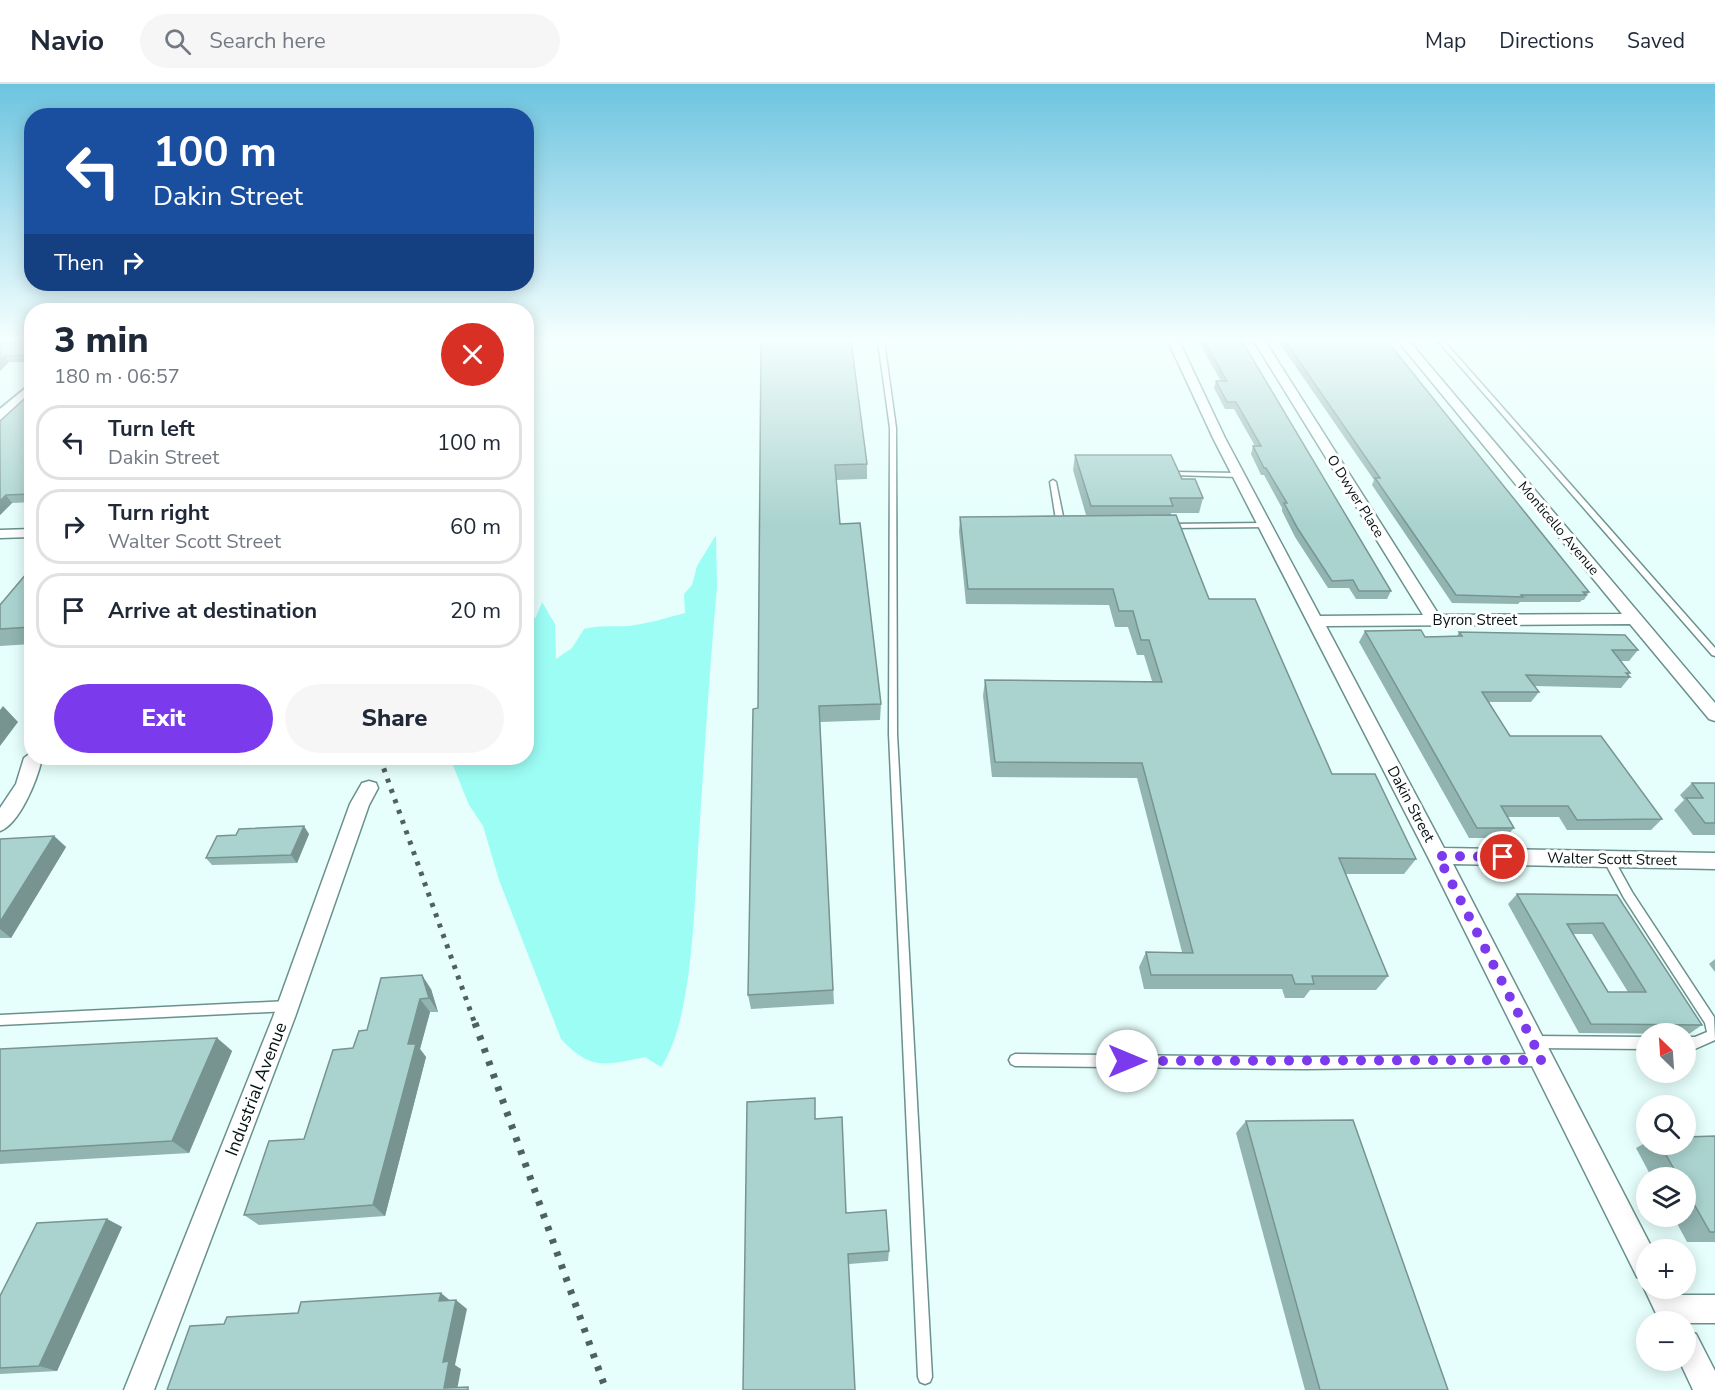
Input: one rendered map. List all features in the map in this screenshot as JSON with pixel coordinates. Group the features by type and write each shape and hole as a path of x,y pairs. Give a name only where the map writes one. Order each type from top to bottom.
{"street":[{"path":"0,417 16,402"},
{"name":"Dakin Street","path":"1203,402 1636,1245"},
{"name":"O Dwyer Place","path":"1297,402 1435,621"},
{"name":"Monticello Avenue","path":"1454,402 1715,715"},
{"path":"0,534 24,533"},
{"name":"Byron Street","path":"1315,621 1635,619"},
{"path":"0,823 21,795 32,765"},
{"name":"Industrial Avenue","path":"139,1390 288,1006 360,804 369,788"},
{"name":"Walter Scott Street","path":"1438,856 1715,861"},
{"path":"1667,1306 1715,1309"},
{"path":"1696,1364 1709,1390"}],"lane":[{"path":"889,402 893,428 893,734 925,1377"},
{"path":"1495,402 1715,653"},
{"path":"1174,474 1239,476"},
{"path":"1053,482 1061,526"},
{"path":"1163,526 1265,525"},
{"path":"1050,526 1072,526"},
{"path":"1608,859 1628,895 1710,1022 1714,1035 1696,1043"},
{"path":"0,1020 288,1006"},
{"path":"1533,1042 1636,1043"},
{"path":"1016,1060 1306,1063 1542,1060"}],"shaded area":[{"path":"716,535 717,587 693,931 686,993 672,1047 661,1067 645,1057 599,1063 581,1056 561,1039 499,880 483,826 469,805 453,765 534,765 534,619 542,602 555,624 556,659 572,648 584,629 635,625 685,613 684,594 692,585 697,566"}],"building":[{"path":"21,402 24,402 24,494 6,495 0,501 0,421"},
{"path":"761,402 859,402 867,464 835,465 840,524 860,523 881,704 819,706 833,990 748,995 753,709 758,708"},
{"path":"1227,402 1278,402 1391,591 1359,591 1353,580 1332,581 1298,529 1284,503 1287,503 1264,468 1253,446 1261,446 1236,402"},
{"path":"1327,402 1436,402 1589,592 1583,592 1586,595 1521,595 1523,597 1456,595 1375,478 1380,478"},
{"path":"1075,455 1171,455 1182,479 1195,479 1203,498 1170,498 1173,506 1091,506"},
{"path":"1176,515 1209,599 1255,599 1332,774 1375,774 1416,859 1339,858 1388,976 1312,976 1314,984 1295,984 1292,975 1151,975 1146,952 1193,953 1142,763 995,762 985,680 1162,682 1149,640 1141,640 1133,611 1119,611 1113,589 968,589 960,517"},
{"path":"24,576 24,628 0,629 0,605"},
{"path":"1421,630 1425,637 1462,636 1459,632 1625,635 1638,650 1612,650 1630,673 1626,673 1630,677 1526,675 1539,692 1482,692 1510,736 1601,736 1662,819 1577,820 1568,806 1501,806 1514,828 1477,828 1365,631"},
{"path":"1692,783 1715,783 1715,823 1705,823 1686,798 1703,798"},
{"path":"304,826 291,855 206,858 217,836 236,835 239,829"},
{"path":"54,836 0,922 0,839"},
{"path":"1517,894 1617,895 1702,1025 1696,1025 1696,1023 1591,1024","holes":["1603,923 1646,992 1608,992 1567,924"]},
{"path":"422,975 429,998 420,999 408,1044 416,1044 373,1205 244,1215 269,1141 304,1139 333,1050 353,1048 359,1031 367,1030 381,978"},
{"path":"217,1038 172,1141 0,1151 0,1049"},
{"path":"815,1098 815,1119 842,1117 846,1213 886,1210 889,1251 848,1254 855,1390 743,1390 747,1102"},
{"path":"1353,1120 1448,1390 1320,1390 1246,1121"},
{"path":"1715,1136 1715,1232 1710,1232 1696,1208 1696,1167 1673,1167 1666,1155 1696,1155 1696,1137"},
{"path":"107,1219 39,1366 0,1368 0,1296 37,1223"},
{"path":"441,1293 439,1301 456,1300 443,1362 449,1361 444,1388 468,1387 468,1390 167,1390 190,1326 224,1324 227,1317 298,1313 301,1302"}],"railway":[{"path":"382,765 475,1024"},
{"path":"475,1023 606,1390"}],"route":[{"path":"1127,1061 1306,1063 1542,1060 1438,856 1503,857"}]}
